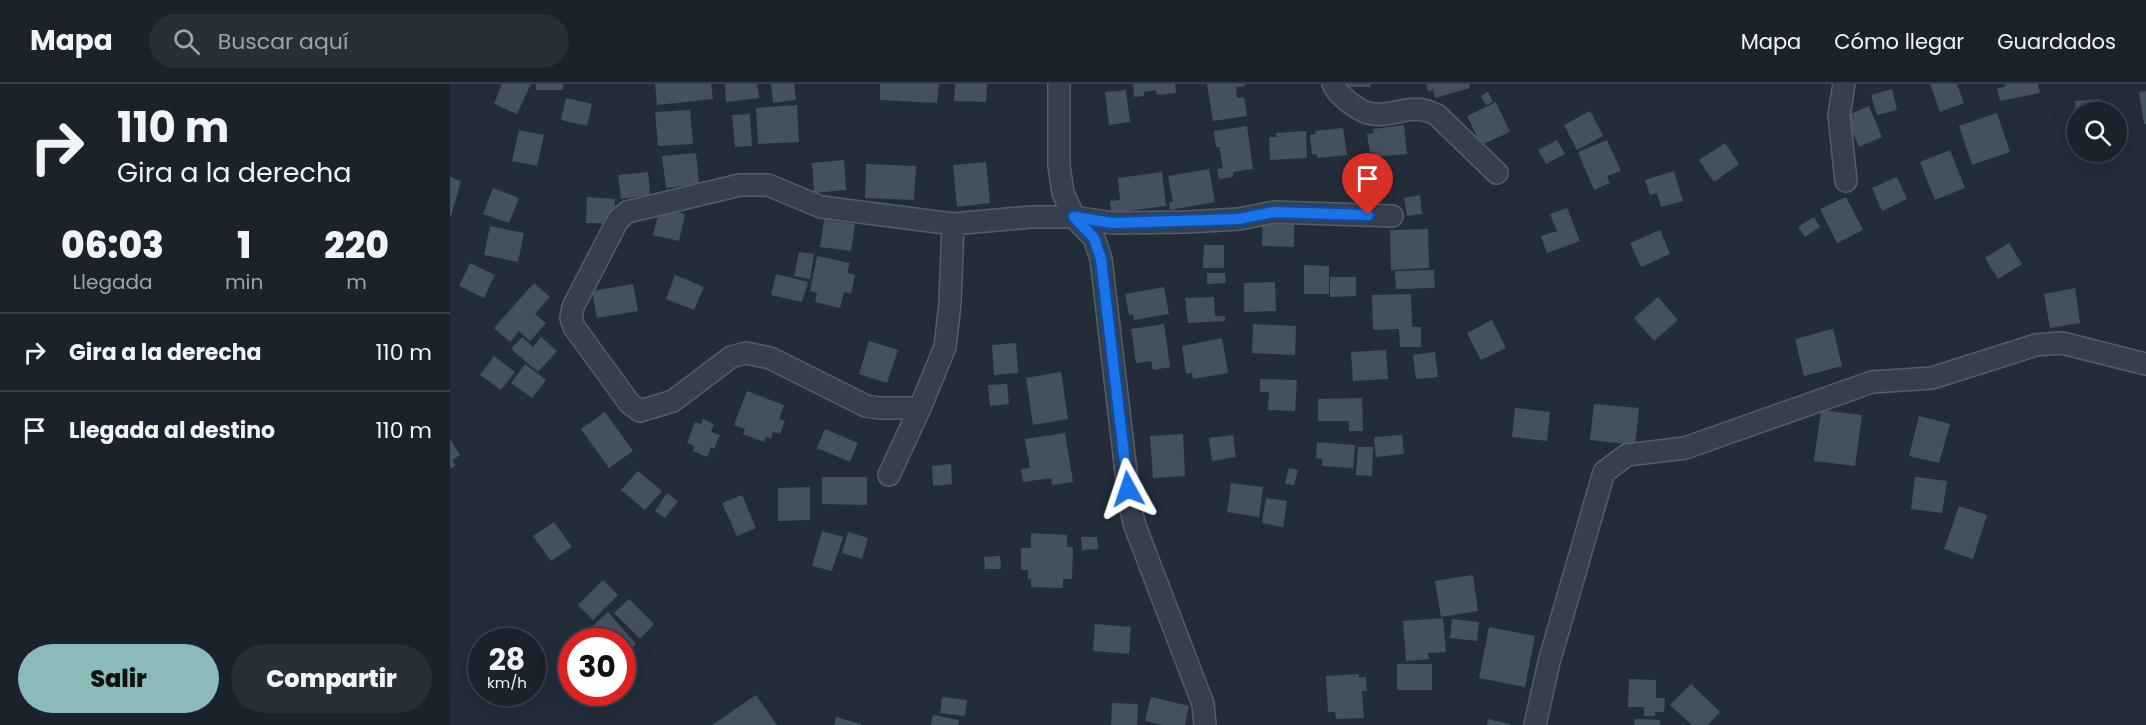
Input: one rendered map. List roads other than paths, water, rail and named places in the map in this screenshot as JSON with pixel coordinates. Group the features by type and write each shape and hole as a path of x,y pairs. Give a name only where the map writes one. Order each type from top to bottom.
{"street":[{"path":"1059,84 1059,166 1063,193 1074,217 1094,238 1101,259 1130,506 1149,564 1203,704 1205,725"},
{"path":"1332,84 1334,89 1350,104 1372,114 1425,108 1437,115 1497,173"},
{"path":"1844,84 1839,116 1846,181"},
{"path":"920,408 866,406 770,358 746,353 731,357 673,401 640,411 630,404 574,327 571,318 573,307 618,220 627,212 740,185 768,185 821,207 953,224 1031,217 1074,217 1113,223 1239,219 1274,212 1392,216"},
{"path":"889,475 945,347 950,303 953,224"},
{"path":"1535,725 1550,662 1604,472 1627,455 1684,448 1872,382 1932,378 2036,345 2062,343 2146,364"}]}
